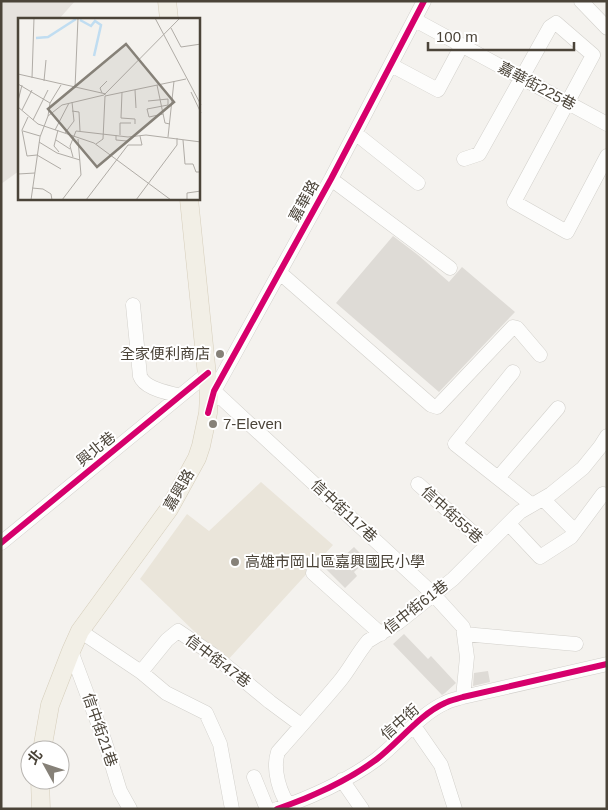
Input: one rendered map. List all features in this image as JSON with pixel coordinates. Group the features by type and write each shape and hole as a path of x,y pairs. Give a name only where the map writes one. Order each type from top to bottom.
{"main road":[{"path":"167,1 169,18"},
{"name":"嘉興路","path":"44,740 50,705 80,631 169,509 197,458 201,446 208,413 208,374 189,200"},
{"path":"40,790 41,809"}],"street":[{"name":"嘉華路","path":"208,413 214,391 331,178 424,1"},
{"path":"581,1 607,28"},
{"name":"嘉華街225巷","path":"415,20 607,124"},
{"path":"464,159 479,154 550,27 556,23 593,55 514,202 567,232 607,156"},
{"path":"391,65 438,90 462,45"},
{"path":"355,133 418,183"},
{"path":"331,178 450,268"},
{"path":"279,272 431,406 437,407 513,327 540,355"},
{"path":"133,305 142,382 180,396"},
{"path":"513,372 455,444 498,478 538,502 575,531"},
{"name":"興北巷","path":"4,536 208,374"},
{"name":"信中街117巷","path":"214,391 433,594 464,627 467,657 463,697"},
{"path":"498,478 558,408"},
{"name":"信中街61巷","path":"286,808 276,774 278,752 340,682 368,641 399,622 453,579 520,512 551,494 582,468 605,445"},
{"name":"信中街55巷","path":"418,484 487,546"},
{"path":"509,524 540,558 571,537 603,494"},
{"path":"313,573 380,634"},
{"path":"80,631 141,672 166,693 206,713 220,744 232,809"},
{"name":"信中街47巷","path":"141,672 167,640 178,631 212,654 301,725"},
{"path":"464,634 576,644"},
{"name":"信中街21巷","path":"71,651 105,742 120,790 130,809"},
{"name":"信中街","path":"286,808 342,780 374,761 433,709 445,703 463,697 607,664"},
{"path":"414,726 441,765 454,809"},
{"path":"254,777 267,809"},
{"path":"342,780 362,809"}],"shaded area":[{"path":"1,1 75,1 60,18 18,18 18,172 1,184"},
{"name":"高雄市岡山區嘉興國民小學","path":"261,482 333,545 226,662 140,579 187,514 209,531"}],"building":[{"path":"393,236 449,282 462,267 515,312 439,392 336,303"},
{"path":"354,547 367,560 354,572 357,576 345,588 323,566 333,555 339,561"},
{"path":"404,634 428,659 431,656 456,683 442,695 393,644"},
{"path":"488,671 490,682 473,686 474,673"}],"cycle path":[{"path":"208,413 214,391 331,179 424,1"},
{"path":"1,543 208,373"},
{"path":"277,809 329,788 366,767 427,714 447,702 607,664"}],"place":[{"name":"全家便利商店","path":"220,354"},
{"name":"7-Eleven","path":"213,424"},
{"name":"高雄市岡山區嘉興國民小學","path":"235,562"}]}
